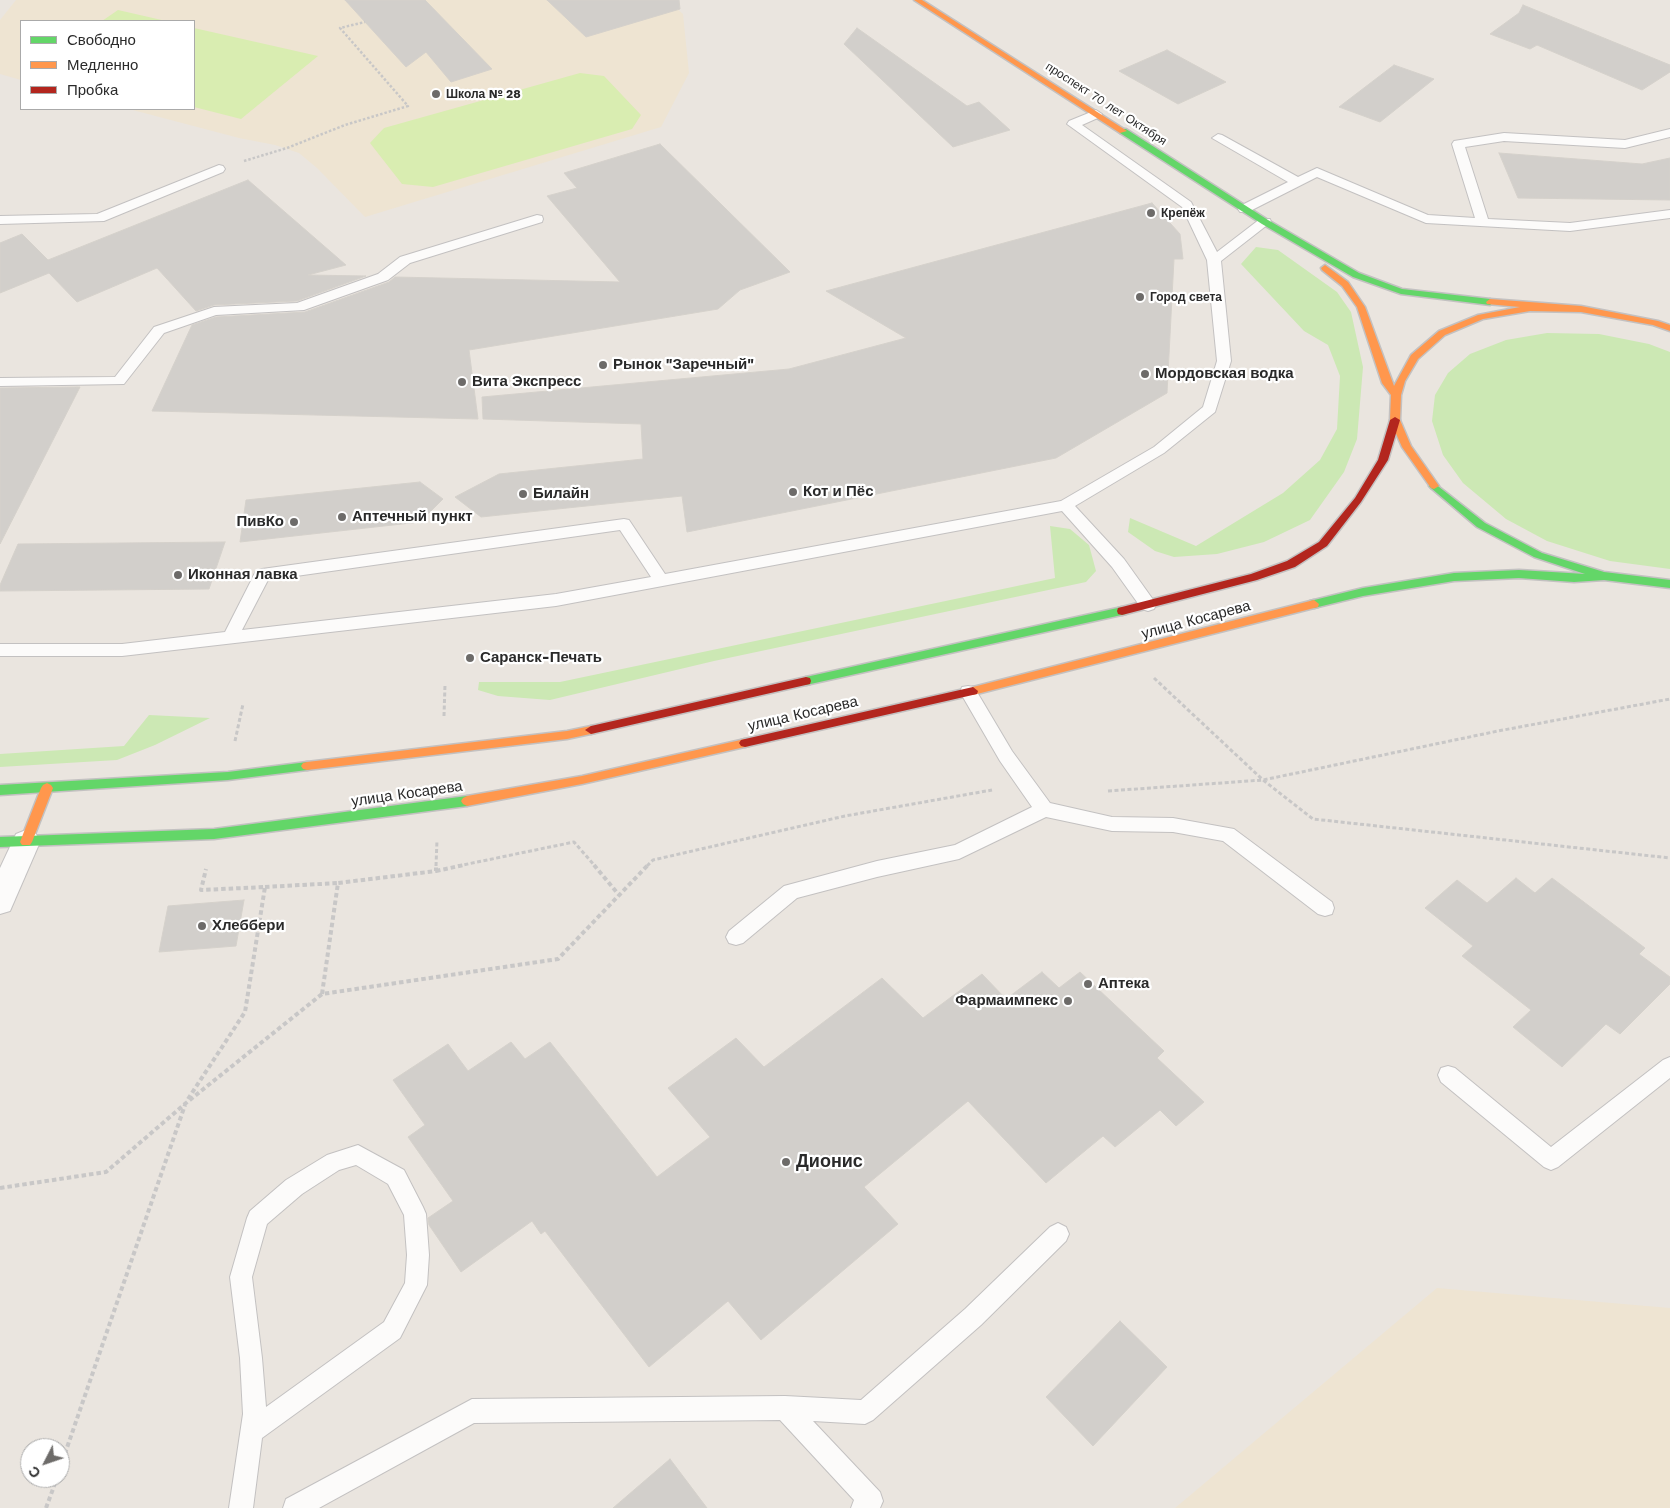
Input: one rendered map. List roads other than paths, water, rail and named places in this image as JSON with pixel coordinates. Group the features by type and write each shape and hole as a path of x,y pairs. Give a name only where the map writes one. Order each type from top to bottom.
{"main road":[{"name":"проспект 70 лет Октября","path":"917,0 1279,231 1356,275 1401,291 1561,309"},
{"name":"проспект 70 лет Октября","path":"1279,231 1345,284 1361,307 1387,383 1396,395"},
{"path":"1660,312 1530,308 1481,317 1442,333 1414,357 1400,381 1396,395 1395,420 1407,447 1435,487 1481,525 1538,555 1604,576 1670,584"},
{"path":"1581,309 1655,323 1670,328"},
{"name":"улица Косарева","path":"0,790 228,776 567,735 1148,605 1253,577 1291,564 1323,544 1358,500 1383,460 1395,420"},
{"name":"улица Косарева","path":"13,842 214,834 437,806 572,781 968,692 1363,592 1445,578 1519,574 1574,578 1604,576"},
{"path":"13,842 48,788"}],"street":[{"path":"0,902 13,842"}],"lane":[{"path":"0,650 122,650 556,600 1065,505 1159,450 1210,409 1224,361 1214,260 1187,205 1073,124 1096,114"},
{"path":"1483,222 1458,144 1504,138 1625,144 1670,133"},
{"path":"1218,138 1298,182"},
{"path":"0,220 99,218 219,169"},
{"path":"1244,209 1317,172 1426,219 1570,227 1670,214"},
{"path":"0,382 119,381 159,330 214,311 299,307 383,277 405,260 537,219"},
{"path":"1214,260 1265,222"},
{"path":"1065,505 1118,563 1148,605"},
{"path":"230,638 262,575 624,524 661,580"},
{"path":"968,692 1006,756 1044,809"},
{"path":"736,937 791,892 877,868 959,852 1044,809 1112,824 1173,825 1228,834 1325,908"},
{"path":"1448,1074 1551,1160 1670,1066"},
{"path":"241,1508 254,1414 251,1358 241,1277 258,1218 294,1187 334,1162 358,1155 396,1177 415,1214 418,1255 416,1285 392,1330 252,1432"},
{"path":"295,1508 472,1411 785,1408 865,1412 973,1317 1058,1234"},
{"path":"785,1408 871,1501 863,1508"}],"place":[{"name":"Школа № 28","path":"436,94"},
{"name":"Крепёж","path":"1151,213"},
{"name":"Город света","path":"1140,297"},
{"name":"Рынок \"Заречный\"","path":"603,365"},
{"name":"Мордовская водка","path":"1145,374"},
{"name":"Вита Экспресс","path":"462,382"},
{"name":"Кот и Пёс","path":"793,492"},
{"name":"Билайн","path":"523,494"},
{"name":"Аптечный пункт","path":"342,517"},
{"name":"ПивКо","path":"294,522"},
{"name":"Иконная лавка","path":"178,575"},
{"name":"Саранск-Печать","path":"470,658"},
{"name":"Хлеббери","path":"202,926"},
{"name":"Аптека","path":"1088,984"},
{"name":"Фармаимпекс","path":"1068,1001"},
{"name":"Дионис","path":"786,1162"}]}
